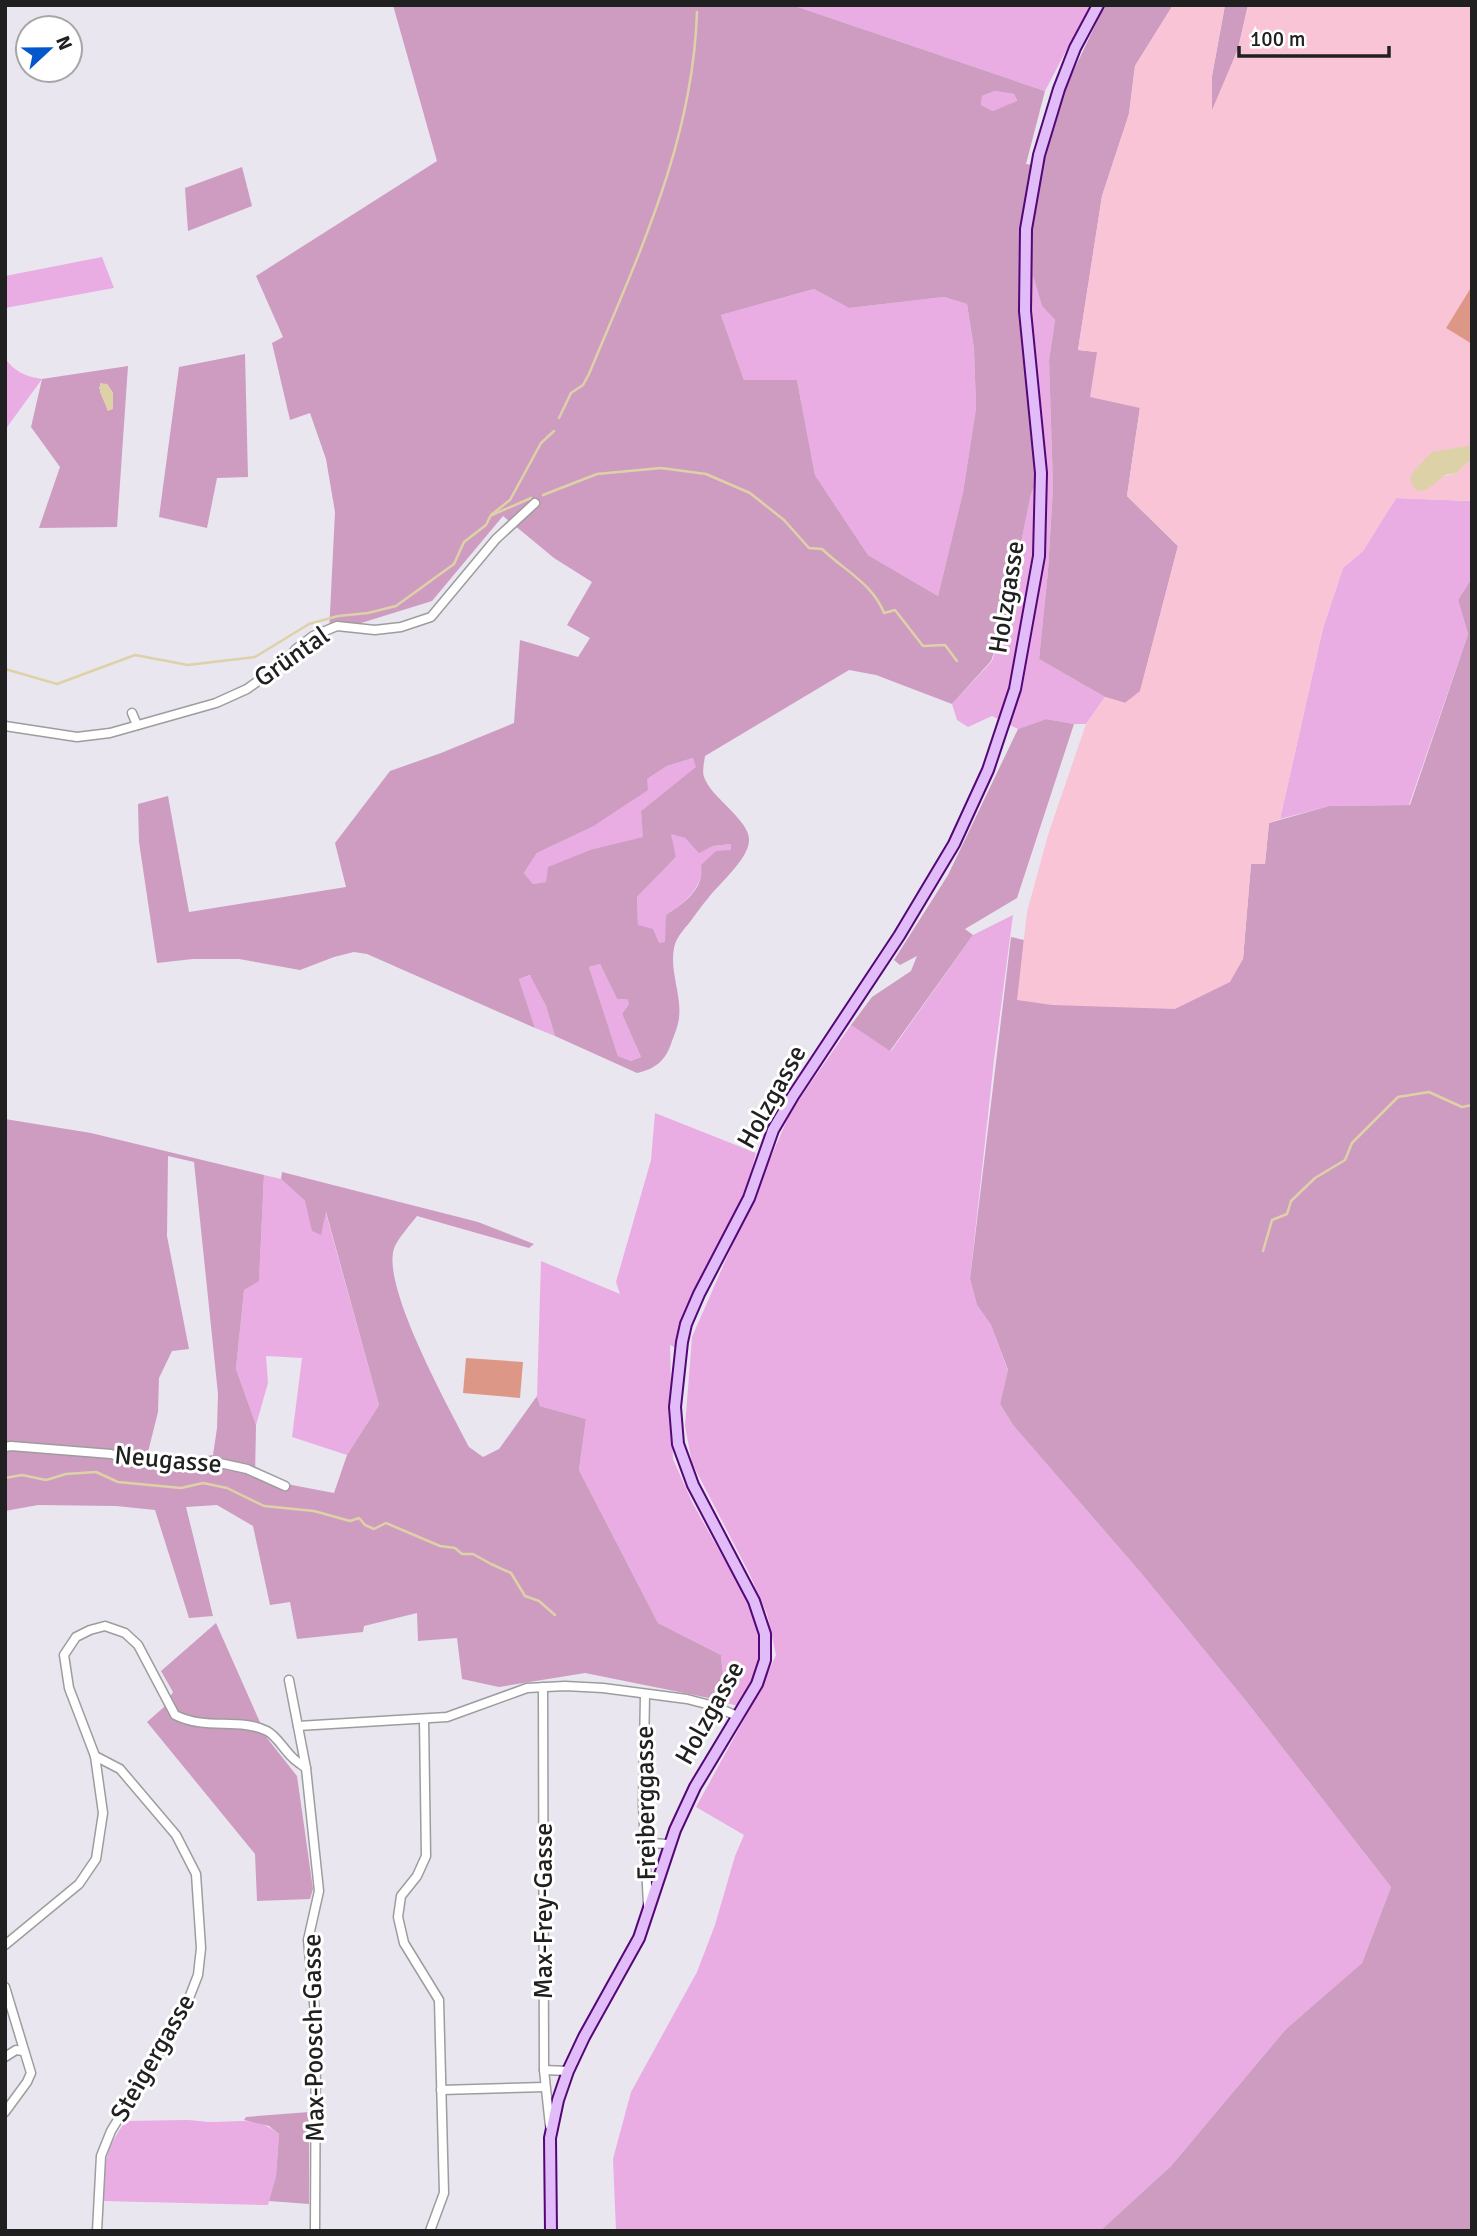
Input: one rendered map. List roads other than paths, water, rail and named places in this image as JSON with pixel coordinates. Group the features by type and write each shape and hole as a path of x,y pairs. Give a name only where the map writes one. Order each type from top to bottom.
{"street":[{"name":"Holzgasse","path":"551,2231 551,2136 558,2100 568,2071 639,1938 669,1844 695,1787 762,1672 765,1660 765,1634 754,1601 693,1485 678,1444 675,1407 681,1342 699,1294 749,1198 773,1130 899,936 954,844 988,770 1015,689 1039,556 1041,473 1025,311 1026,229 1039,155 1059,89 1075,48 1098,5"},
{"name":"Grüntal","path":"5,726 77,737 110,733 216,703 247,689 313,636 337,626 374,630 401,627 431,617 496,538 535,503"},
{"path":"132,713 137,725"},
{"name":"Neugasse","path":"5,1447 111,1454 143,1463 215,1462 247,1469 285,1486"},
{"path":"5,1945 79,1884 96,1859 103,1813 94,1756 69,1688 64,1655 76,1637 105,1626 125,1633 138,1645 175,1715 186,1721 208,1725 247,1725 269,1731 293,1758 306,1768"},
{"name":"Max-Poosch-Gasse","path":"289,1680 306,1768 319,1891 308,1940 316,2024 315,2231"},
{"path":"298,1726 447,1717 462,1714 514,1692 565,1686 603,1688 700,1702 737,1716"},
{"name":"Max-Frey-Gasse","path":"543,1687 544,2070 551,2136"},
{"name":"Freiberggasse","path":"645,1695 643,1805 649,1912"},
{"path":"424,1719 426,1856 417,1876 401,1896 398,1917 404,1942 439,2000 444,2193 430,2231"},
{"name":"Steigergasse","path":"94,1756 120,1769 176,1835 195,1874 201,1948 198,1975 184,2011 111,2131 101,2155 97,2231"},
{"path":"645,1843 669,1844"},
{"path":"5,1987 31,2073 5,2112"},
{"path":"5,2057 16,2049 23,2050"},
{"path":"544,2070 568,2071"},
{"path":"441,2090 545,2087"}],"waterway":[{"path":"559,418 571,393 583,385 589,374 660,198 685,107 697,12"},
{"path":"5,669 57,684 135,655 188,665 255,657 309,624 396,606 454,564 464,542 486,525 491,515 510,500 541,443 554,431"},
{"path":"543,495 597,474 661,468 706,474 750,493 784,520 809,548 822,549 857,578 873,594 884,613 895,610 923,646 945,645 957,661"},
{"path":"492,515 531,498"},
{"path":"1263,1251 1272,1220 1287,1214 1291,1201 1315,1178 1345,1160 1352,1143 1398,1097 1429,1092 1462,1107 1472,1105"},
{"path":"5,1478 22,1475 46,1480 66,1474 96,1472 118,1482 181,1488 203,1483 227,1488 264,1506 314,1511 350,1521 359,1518 374,1529 386,1523 440,1546 455,1548 462,1554 473,1554 511,1573 525,1596 539,1601 555,1615"}]}
